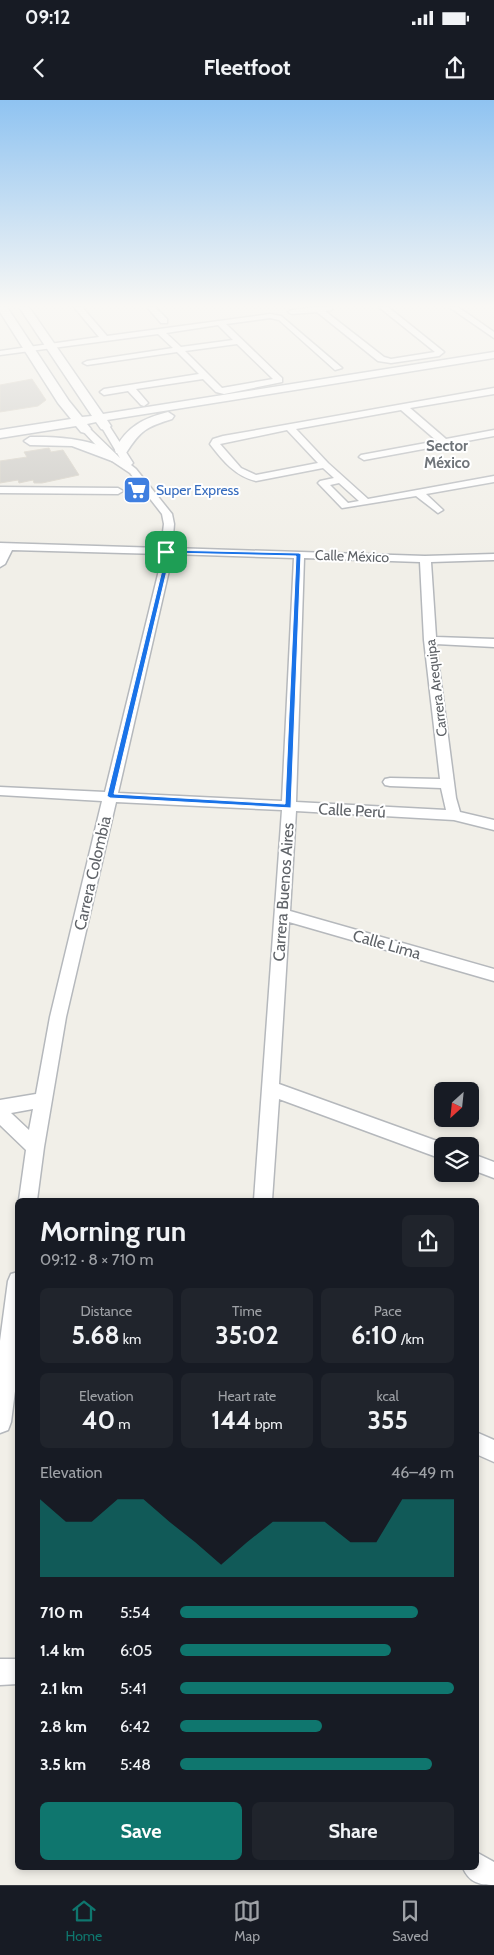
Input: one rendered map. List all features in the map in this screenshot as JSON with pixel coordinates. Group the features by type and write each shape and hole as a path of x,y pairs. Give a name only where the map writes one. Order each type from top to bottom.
{"main road":[{"path":"56,390 82,425"},
{"path":"5,438 289,390"},
{"path":"82,392 98,402 163,412 323,390"},
{"path":"82,392 102,422"},
{"path":"5,438 46,421 59,412 62,400"},
{"path":"5,438 67,441 117,453 128,436 154,420 163,412"}],"street":[{"path":"104,392 115,390"},
{"path":"132,390 144,403"},
{"path":"325,465 256,478 249,477 242,474 215,444 216,441 289,426 494,392"},
{"path":"403,407 444,442"},
{"name":"Carrera Colombia","path":"102,422 117,453"},
{"name":"Carrera Colombia","path":"28,1198 35,1147 58,1017 165,566 169,524 167,514 133,471 117,453 82,425"},
{"path":"289,426 325,465 366,502"},
{"path":"364,457 494,433"},
{"path":"341,480 323,483 346,506 493,480"},
{"path":"0,490 118,491"},
{"path":"418,493 438,510"},
{"path":"0,564 4,546"},
{"name":"Calle México","path":"4,546 425,559 494,557"},
{"name":"Carrera Buenos Aires","path":"263,1198 289,806 299,554"},
{"name":"Carrera Arequipa","path":"425,559 430,640 448,784 454,816"},
{"path":"430,640 494,643"},
{"path":"390,782 448,784"},
{"name":"Calle Perú","path":"0,791 454,816 494,825"},
{"name":"Calle Lima","path":"281,914 494,975"},
{"path":"270,1088 434,1148"},
{"path":"0,1108 43,1100"},
{"path":"0,1114 35,1147"},
{"path":"479,1164 494,1170"},
{"path":"0,1422 9,1332 15,1298"},
{"path":"479,1444 494,1452"},
{"path":"0,1672 15,1671"},
{"path":"479,1868 494,1878"}],"building":[{"path":"0,390 40,390 46,400 38,406 0,412"},
{"path":"49,448 51,452 63,450 79,475 42,483 34,483 33,480 19,483 18,480 0,483 0,461 27,457 24,452"}],"place":[{"name":"Super Express","path":"137,490"}],"district":[{"name":"Sector México","path":"447,454"}],"route":[{"path":"166,552 299,554 289,806 110,796 165,566 166,552"}]}
